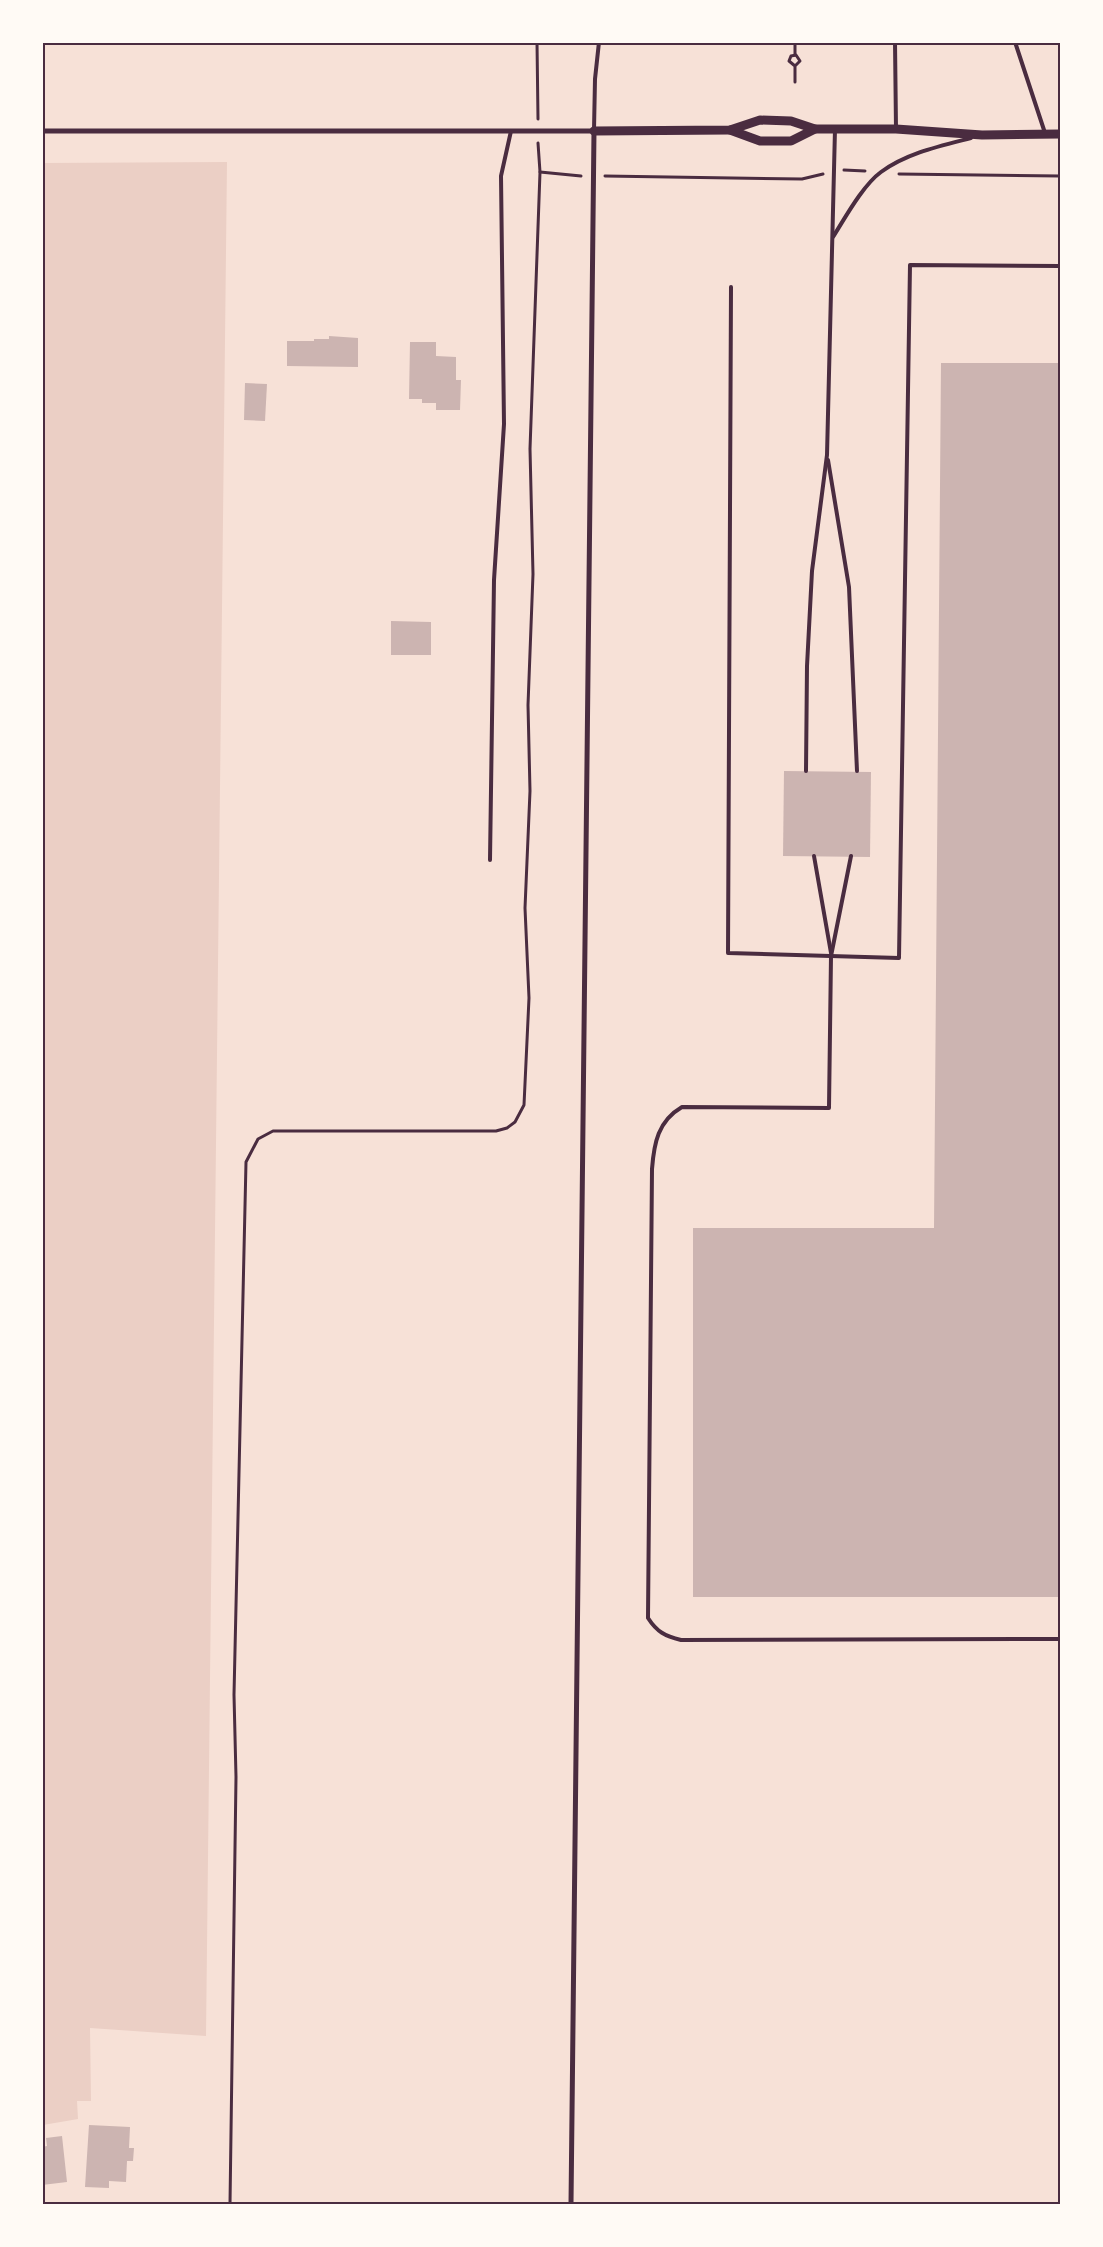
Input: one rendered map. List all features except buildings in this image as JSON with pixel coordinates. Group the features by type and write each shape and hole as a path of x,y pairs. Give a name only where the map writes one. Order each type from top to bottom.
{"street":[{"path":"42,131 730,130 760,120 791,121 815,129 896,129 982,135 1060,134"},
{"path":"730,130 760,141 791,141 815,129"},
{"path":"571,2204 594,131"}],"lane":[{"path":"594,131 595,79 599,42"},
{"path":"895,42 896,129"},
{"path":"1015,42 1046,134"},
{"path":"806,771 812,571 828,455 835,129"},
{"path":"490,860 494,580 504,424 501,176 511,131"},
{"path":"832,239 854,202 880,172 922,151 982,135"},
{"path":"732,287 728,953 898,958 910,265 1060,266"},
{"path":"828,455 849,588 857,771"},
{"path":"814,856 831,956 829,1108 682,1107 670,1114 660,1127 654,1147 652,1169 648,1618 656,1630 669,1637 681,1640 1060,1639"},
{"path":"831,956 851,856"}],"path":[{"path":"537,42 538,117"},
{"path":"795,42 795,55 798,56 800,61 795,66 795,82"},
{"path":"795,55 791,56 789,61 795,66"},
{"path":"230,2204 236,1777 234,1695 246,1162 258,1139 266,1133 273,1131 496,1131 507,1128 515,1122 524,1105 529,998 526,908 530,791 528,705 533,574 530,449 540,172 539,146"},
{"path":"614,176 802,178 847,169 908,176 1060,176"},
{"path":"540,172 577,176"}],"shaded area":[{"path":"227,162 206,2036 90,2028 91,2101 77,2101 78,2119 43,2125 43,163"}]}
